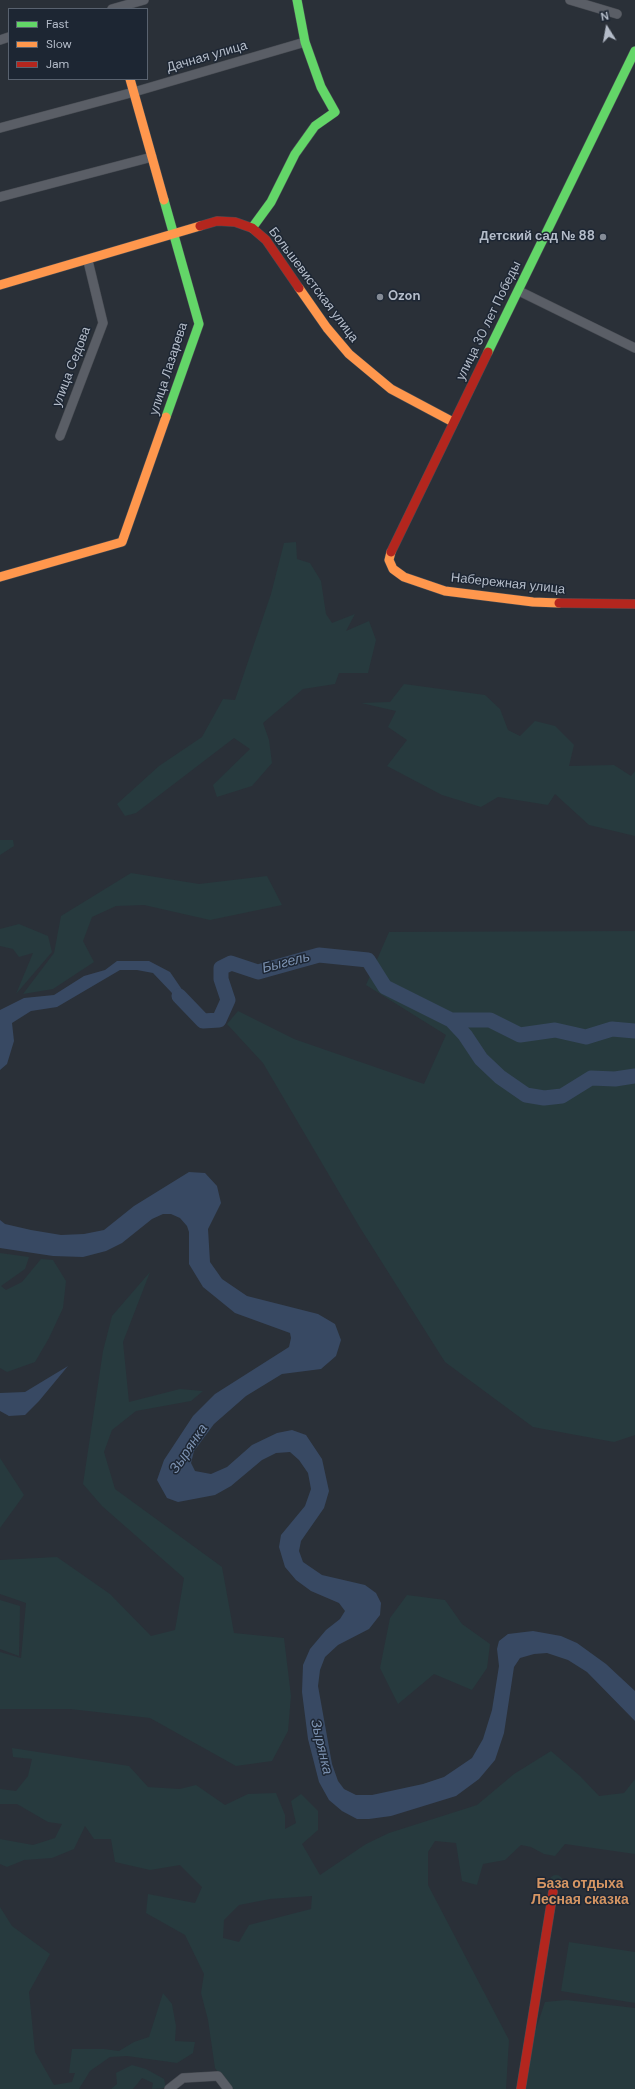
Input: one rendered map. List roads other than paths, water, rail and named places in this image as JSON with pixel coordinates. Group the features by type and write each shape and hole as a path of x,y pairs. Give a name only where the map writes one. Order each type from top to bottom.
{"street":[{"path":"115,8 144,0"},
{"path":"296,0 305,42"},
{"path":"570,0 617,14"},
{"name":"Дачная улица","path":"0,128 134,92 305,42"},
{"name":"Большевистская улица","path":"252,228 271,202 296,154 315,126 335,112 321,87 305,42"},
{"name":"улица 30 лет Победы","path":"389,560 392,549 453,422 519,291 635,51"},
{"name":"улица Лазарева","path":"0,577 122,542 199,324 130,80"},
{"path":"0,197 152,157"},
{"name":"Большевистская улица","path":"0,285 217,221 235,222 252,228 266,240 327,328 349,354 392,388 453,422"},
{"name":"улица Седова","path":"60,436 103,323 88,260"},
{"path":"519,291 635,348"},
{"name":"Набережная улица","path":"389,560 393,569 404,577 445,591 533,602 635,604"},
{"path":"521,2089 553,1892"},
{"path":"169,2089 183,2078 218,2076 228,2089"}],"water":[{"path":"117,961 149,961 170,972 196,1010 190,1012 153,973 137,970 120,970 57,1007 31,1011 12,1023 14,1041 7,1064 0,1070 0,1010 24,998 54,995 84,976 105,970"},
{"name":"Зырянка","path":"189,1172 205,1173 217,1186 221,1203 208,1229 210,1262 222,1279 247,1296 318,1314 335,1324 341,1340 336,1356 321,1369 282,1374 246,1396 214,1424 194,1451 191,1463 195,1471 211,1474 227,1467 252,1445 277,1433 292,1430 306,1435 322,1459 329,1491 324,1508 301,1541 299,1551 303,1562 322,1575 365,1585 376,1593 381,1603 380,1615 369,1629 338,1645 325,1657 320,1670 318,1686 332,1764 338,1781 344,1789 356,1795 372,1795 423,1784 444,1777 472,1758 483,1739 492,1710 499,1666 497,1649 499,1641 508,1634 533,1631 561,1636 577,1643 606,1664 635,1691 635,1721 587,1672 568,1660 547,1653 534,1654 520,1658 514,1667 504,1733 495,1760 479,1779 456,1796 391,1816 369,1819 357,1819 342,1811 329,1800 319,1782 308,1739 302,1692 303,1665 310,1649 326,1630 340,1619 345,1611 339,1603 311,1591 296,1580 285,1567 279,1547 281,1535 305,1506 311,1489 308,1473 299,1460 290,1452 276,1453 262,1460 231,1486 215,1495 178,1502 167,1498 157,1480 164,1460 193,1416 215,1394 289,1347 291,1338 290,1333 235,1313 203,1287 189,1264 189,1232 187,1226 180,1218 171,1214 163,1214 152,1219 122,1243 106,1251 83,1257 53,1256 0,1248 0,1220 5,1224 61,1235 84,1234 104,1230 134,1206"},
{"path":"68,1366 39,1401 25,1415 9,1416 0,1411 0,1393 25,1392"}],"waterway":[{"name":"Быгель","path":"179,996 203,1021 219,1020 228,1000 221,979 221,968 231,963 258,972 319,955 368,960 385,987 451,1020 490,1020 520,1035 555,1030 586,1037 612,1029 635,1031"},
{"path":"451,1020 465,1035 481,1059 500,1077 526,1095 544,1098 562,1096 591,1078 615,1079 635,1076"}],"place":[{"name":"Детский сад № 88","path":"603,237"},
{"name":"Ozon","path":"380,297"}],"district":[{"name":"База отдыха Лесная сказка","path":"580,1892"}]}
